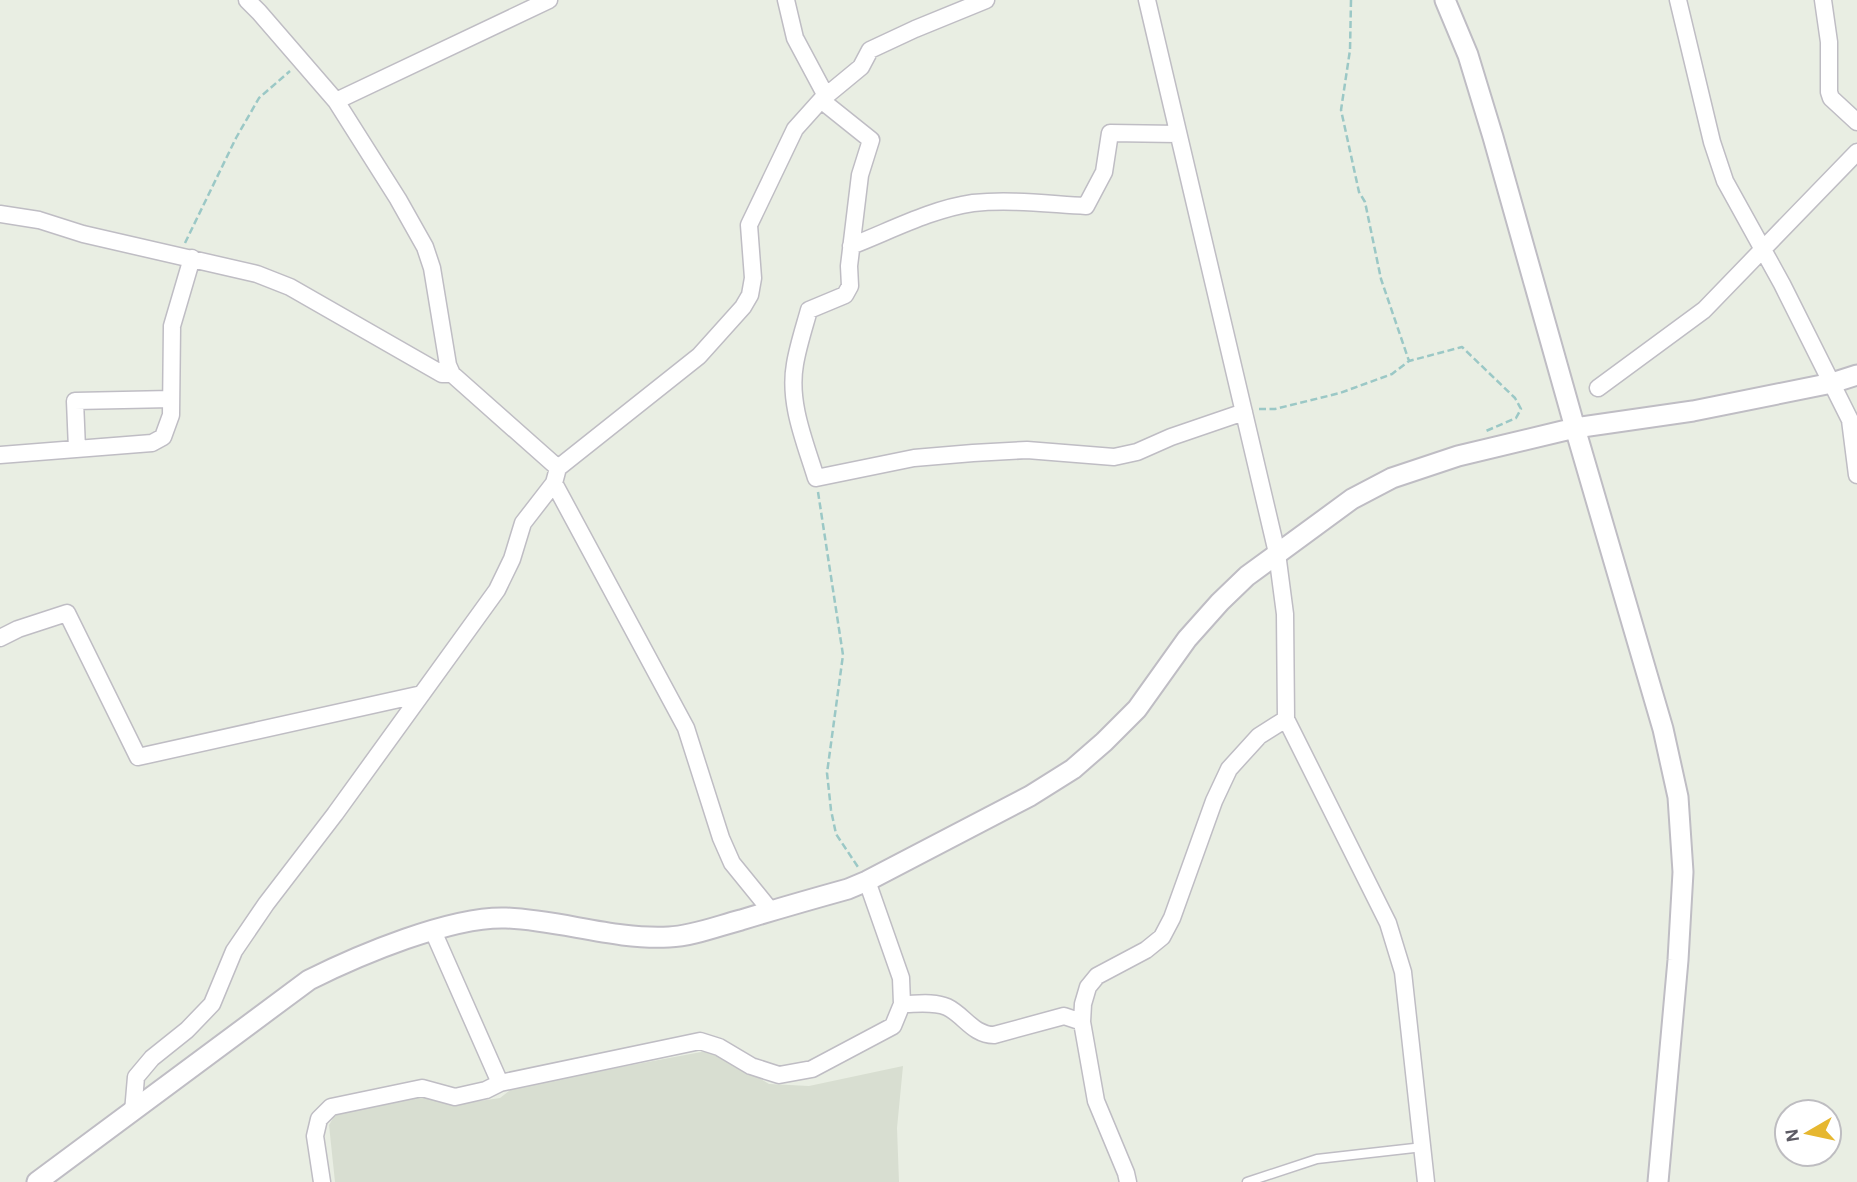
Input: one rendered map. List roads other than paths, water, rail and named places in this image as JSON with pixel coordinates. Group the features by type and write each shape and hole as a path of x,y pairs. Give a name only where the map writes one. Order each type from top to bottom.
{"street":[{"path":"247,0 337,102 398,200 425,247 432,268 448,365 452,373 556,475 686,728 721,838 732,863 771,911"},
{"path":"337,102 549,0"},
{"path":"786,0 795,38 823,98 871,140 860,175 851,246 850,286 845,295 809,310 795,366 797,414 816,478 914,458 973,453 1027,450 1114,457 1137,452 1171,437 1244,412"},
{"path":"133,1112 136,1076 212,1004 234,951 497,590 512,559 523,523 556,475 699,356 743,307 750,295 753,278 750,225 795,128 823,98 861,67 870,50 986,0"},
{"path":"1146,0 1277,553 1285,614 1286,719 1388,923 1403,972 1426,1182"},
{"path":"1445,0 1468,55 1490,125 1663,729 1678,797 1683,872 1678,960 1657,1182"},
{"path":"1678,0 1712,142 1725,181 1850,420 1857,475"},
{"path":"1823,0 1829,42 1829,92 1831,98 1857,122"},
{"path":"851,246 949,208 971,204 994,201 1086,206 1104,172 1110,133 1178,134"},
{"path":"1598,388 1704,310 1857,152"},
{"path":"0,214 39,220 83,234 257,274 290,287 442,374 452,373"},
{"path":"0,455 152,443 163,437 171,415 172,326 186,257"},
{"path":"37,1182 309,979 348,961 456,924 502,918 551,922 634,937 671,937 848,889 867,881 1030,796 1073,769 1137,709 1187,639 1247,576 1352,499 1392,478 1481,450 1575,428 1693,411 1832,383 1857,375"},
{"path":"77,449 75,401 171,399"},
{"path":"0,638 18,629 67,613 138,757 422,694"},
{"path":"1128,1182 1096,1101 1082,1022 1088,987 1097,976 1146,950 1162,937 1172,918 1214,801 1229,769 1259,736 1286,719"},
{"path":"322,1182 316,1136 319,1119 331,1107 422,1088 455,1097 486,1090 500,1083 700,1041 719,1047 751,1066 779,1075 812,1069 894,1026 902,1004 901,978 867,881"},
{"path":"433,931 500,1083"},
{"path":"902,1004 936,1004 948,1007 985,1035 1049,1018 1064,1016 1082,1022"}],"lane":[{"path":"1247,1182 1318,1159 1423,1147"}]}
